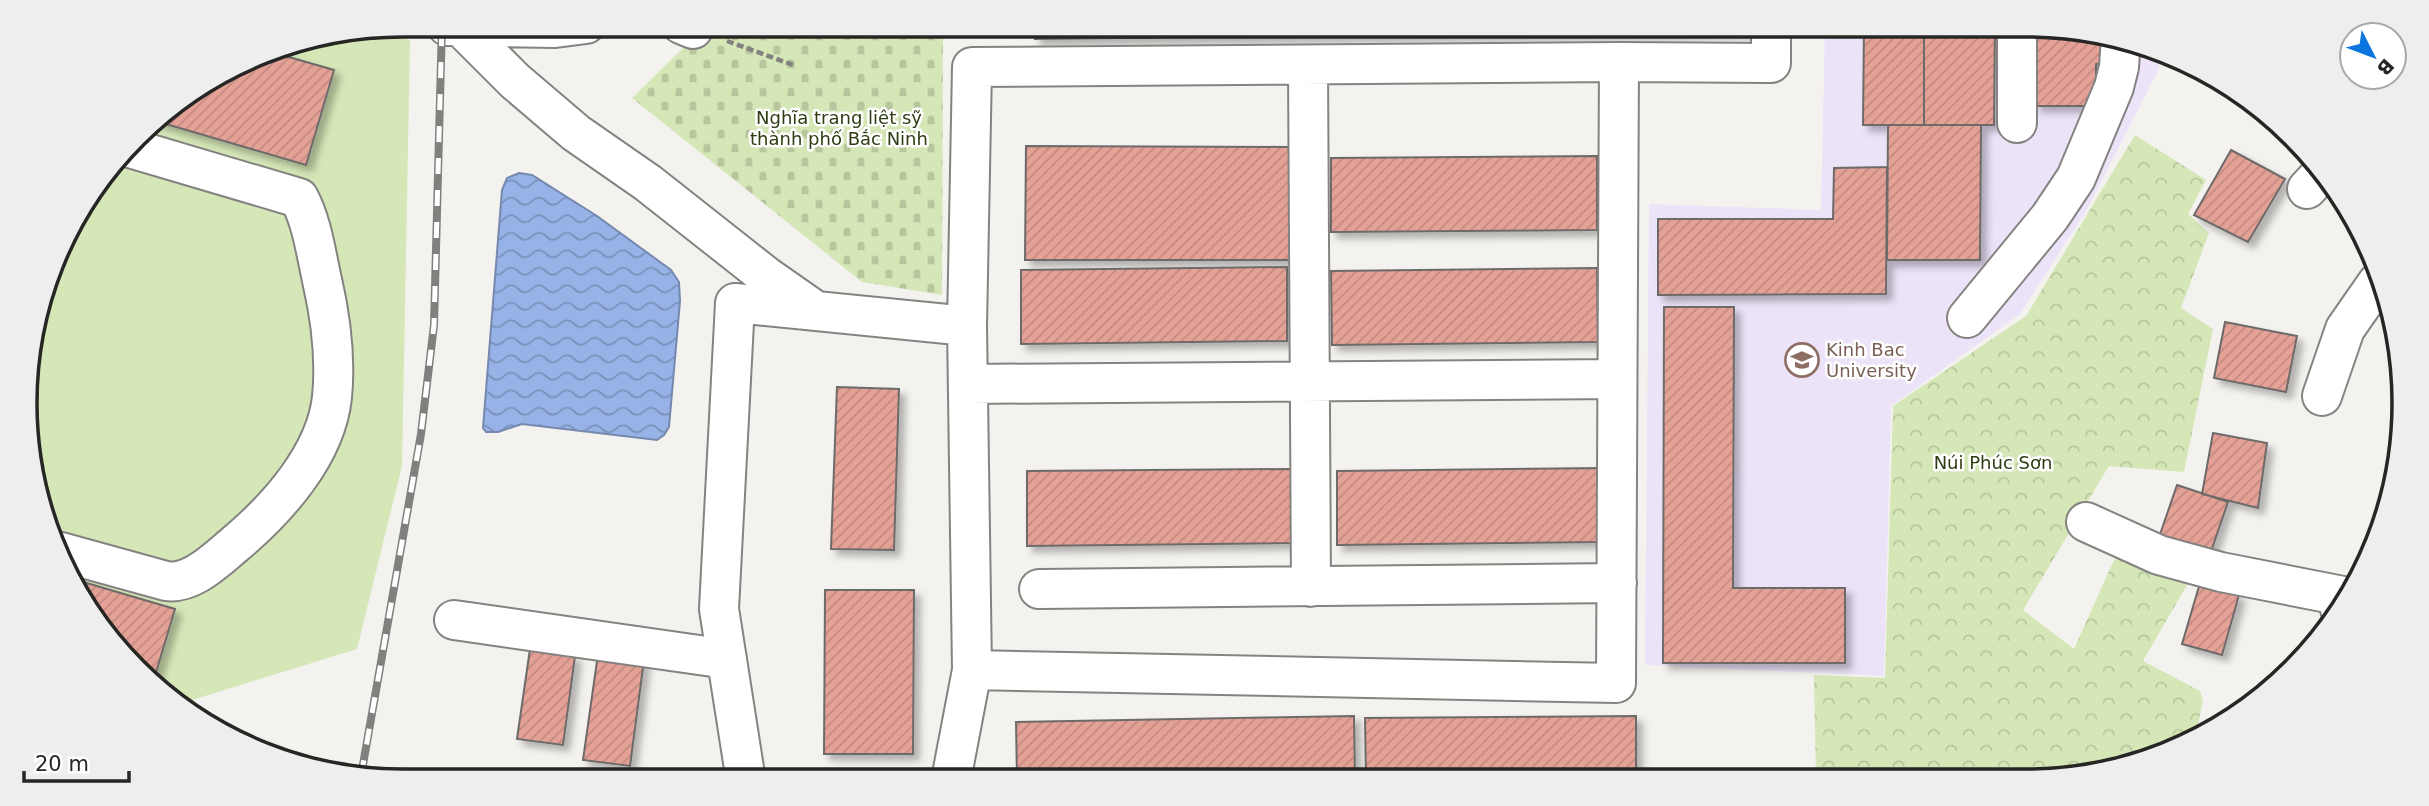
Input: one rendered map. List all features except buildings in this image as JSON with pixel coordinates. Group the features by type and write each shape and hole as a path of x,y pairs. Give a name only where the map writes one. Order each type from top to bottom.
{"street":[{"path":"465,37 576,133 648,183 766,276 817,312"},
{"path":"953,769 972,670 967,326 972,67 1771,63 1771,37"},
{"path":"2017,37 2017,123"},
{"path":"1967,318 2050,217 2076,178 2114,87 2120,49"},
{"path":"972,670 1616,684 1619,62"},
{"path":"1308,65 1311,587"},
{"path":"70,555 166,581 186,579 219,558 252,530 279,501 316,449 332,397 332,323 313,240 299,198 138,150"},
{"path":"2322,396 2345,329 2374,288"},
{"path":"744,769 719,610 735,303 967,326"},
{"path":"968,384 1617,379"},
{"path":"2086,522 2159,555 2221,572 2338,595"},
{"path":"1039,589 1617,583"},
{"path":"454,620 727,659"}],"path":[{"path":"715,37 796,66"}],"shaded area":[{"name":"Kinh Bac University","path":"1825,37 2050,38 2121,49 2160,63 2086,211 2020,314 1891,406 1884,676 1645,665 1649,204 1821,210"}],"green space":[{"path":"400,37 410,40 402,466 357,649 190,701 180,694 144,662 112,626 86,586 65,543 49,498 40,451 38,379 49,308 65,263 98,200 144,144 200,98 263,65 308,49 332,44"},
{"name":"Nghĩa trang liệt sỹ thành phố Bắc Ninh","path":"695,37 943,37 942,295 862,282 632,98"},
{"name":"Núi Phúc Sơn","path":"2135,135 2206,180 2188,214 2209,233 2181,308 2213,329 2184,472 2109,466 2023,610 2074,649 2113,562 2120,553 2186,576 2187,585 2143,661 2200,691 2203,701 2198,726 2144,750 2074,766 2026,769 1816,769 1814,675 1885,678 1893,406 2026,316"}],"water":[{"path":"519,173 532,175 597,216 671,270 679,282 680,301 669,427 657,440 522,424 498,432 486,432 483,428 502,190 507,178"}],"railway":[{"path":"363,767 421,434 434,325 442,37"}],"place":[{"name":"Kinh Bac University","path":"1802,360"}]}
